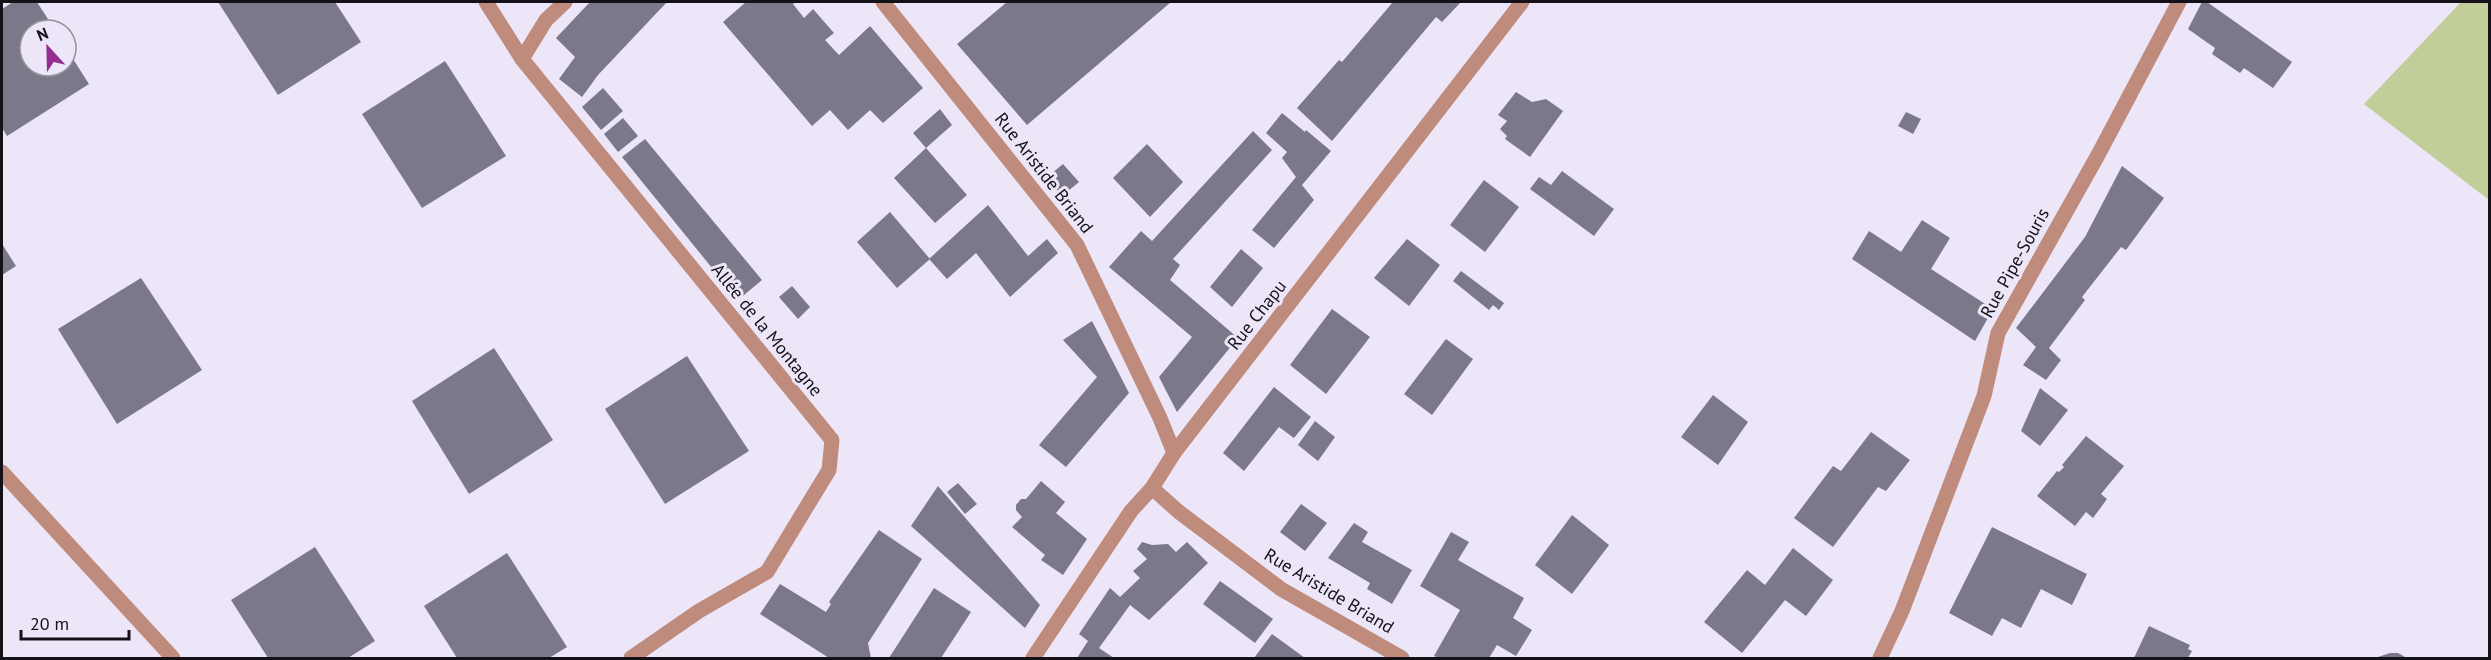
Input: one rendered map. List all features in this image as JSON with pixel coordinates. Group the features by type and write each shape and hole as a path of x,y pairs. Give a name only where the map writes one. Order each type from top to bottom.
{"street":[{"name":"Allée de la Montagne","path":"486,2 522,58 832,440 829,470 767,572 699,611 631,658"},
{"path":"522,58 546,20 565,2"},
{"name":"Rue Aristide Briand","path":"883,2 1077,245 1160,418 1174,453"},
{"name":"Rue Chapu","path":"1033,658 1131,511 1152,488 1174,453 1522,2"},
{"name":"Rue Pipe-Souris","path":"1880,658 1902,611 1984,396 1998,333 2098,155 2179,2"},
{"path":"2,472 172,658"},
{"name":"Rue Aristide Briand","path":"1152,488 1186,518 1281,589 1402,658"}],"green space":[{"path":"2461,2 2489,2 2489,200 2364,104"}],"building":[{"path":"13,2 37,2 47,18 18,18 18,78 78,78 78,67 89,84 7,136 2,128 2,9"},
{"path":"218,2 335,2 361,42 278,95"},
{"path":"590,2 667,2 598,75 582,97 559,79 575,57 556,38"},
{"path":"746,2 796,2 793,4 804,18 813,9 834,33 825,40 839,55 870,26 923,88 883,123 870,110 848,130 830,110 812,126 723,22"},
{"path":"1007,2 1171,2 1027,125 957,44"},
{"path":"1393,2 1461,2 1442,22 1436,17 1332,141 1297,108 1339,60 1342,62"},
{"path":"2202,2 2207,2 2292,62 2273,88 2244,68 2240,73 2212,54 2215,48 2188,29"},
{"path":"445,61 506,156 422,208 362,114"},
{"path":"603,88 623,111 601,130 582,107"},
{"path":"1516,92 1532,102 1546,99 1563,111 1530,157 1505,139 1507,136 1500,129 1507,121 1498,115"},
{"path":"940,109 952,125 926,148 913,133"},
{"path":"1906,112 1921,119 1913,134 1898,126"},
{"path":"1282,113 1331,151 1302,185 1314,200 1274,248 1252,230 1296,177 1282,158 1287,152 1266,133"},
{"path":"623,118 638,136 618,152 604,134"},
{"path":"1253,131 1272,150 1173,259 1180,265 1170,280 1238,338 1177,412 1159,377 1192,337 1109,267 1141,231 1152,241"},
{"path":"645,139 762,280 738,300 622,157"},
{"path":"1147,144 1183,182 1150,217 1113,178"},
{"path":"926,148 967,195 935,223 894,178"},
{"path":"1063,164 1079,182 1062,196 1046,178"},
{"path":"2122,166 2164,198 2126,250 2121,247 2082,297 2085,300 2049,348 2061,360 2046,380 2023,365 2036,347 2016,328 2085,237"},
{"path":"1562,171 1614,209 1594,236 1530,189 1539,177 1551,185"},
{"path":"1484,180 1519,207 1485,252 1450,225"},
{"path":"988,205 1028,256 1047,239 1058,253 1010,297 976,253 947,279 929,259"},
{"path":"890,212 930,259 897,288 857,242"},
{"path":"1922,220 1950,238 1931,269 1993,309 1975,341 1852,259 1869,231 1901,252"},
{"path":"1407,239 1440,265 1409,306 1374,278"},
{"path":"2,244 16,266 2,275"},
{"path":"1241,249 1263,268 1232,307 1210,287"},
{"path":"1461,271 1504,303 1499,310 1493,305 1489,310 1453,281"},
{"path":"141,278 202,370 117,424 58,329"},
{"path":"792,286 810,307 798,319 779,297"},
{"path":"1332,309 1370,337 1326,394 1290,365"},
{"path":"1092,321 1129,393 1066,467 1039,445 1097,377 1063,340"},
{"path":"1446,339 1473,359 1432,415 1404,394"},
{"path":"494,348 553,440 469,494 412,401"},
{"path":"687,356 749,451 665,504 605,409"},
{"path":"1274,387 1311,417 1294,438 1279,427 1244,471 1223,453"},
{"path":"2040,388 2068,410 2040,446 2021,431"},
{"path":"1713,395 1748,422 1718,465 1681,437"},
{"path":"1315,421 1335,437 1318,461 1298,445"},
{"path":"1871,432 1910,460 1886,491 1878,487 1833,547 1794,518 1833,466 1841,471"},
{"path":"2086,436 2124,466 2101,494 2107,499 2093,518 2086,512 2075,526 2037,496 2057,471 2059,472 2064,467 2062,465"},
{"path":"1041,481 1065,502 1056,513 1087,539 1063,575 1041,560 1045,555 1012,527 1022,517 1016,510 1016,505 1021,499 1026,499"},
{"path":"958,483 977,504 965,514 947,492"},
{"path":"938,486 1040,605 1025,628 911,526"},
{"path":"1301,504 1327,523 1305,551 1280,532"},
{"path":"1572,515 1609,545 1572,594 1535,565"},
{"path":"1354,523 1368,532 1362,542 1412,570 1392,604 1367,589 1370,583 1328,558"},
{"path":"1992,527 2087,574 2072,605 2041,589 2021,628 2002,618 1992,636 1949,613"},
{"path":"879,530 922,559 868,643 871,658 829,658 760,614 780,584 826,612 831,604 829,602"},
{"path":"1451,532 1469,542 1458,560 1524,598 1513,618 1532,630 1516,656 1497,645 1489,658 1439,658 1434,656 1460,610 1420,586"},
{"path":"1142,542 1152,545 1168,544 1176,552 1187,542 1208,563 1149,620 1130,605 1099,648 1114,658 1077,658 1088,641 1079,634 1110,588 1120,597 1140,578 1133,571 1147,559 1137,549"},
{"path":"315,547 375,641 348,658 268,658 231,600"},
{"path":"1793,548 1833,580 1806,616 1785,600 1742,653 1704,622 1747,570 1765,585"},
{"path":"507,553 567,647 549,658 457,658 424,606"},
{"path":"1220,581 1273,619 1255,643 1203,604"},
{"path":"934,588 971,612 941,658 889,658"},
{"path":"2149,626 2190,645 2188,649 2192,651 2188,658 2134,658"},
{"path":"1272,634 1305,658 1254,658"},
{"path":"2398,653 2407,658 2375,658"}]}
